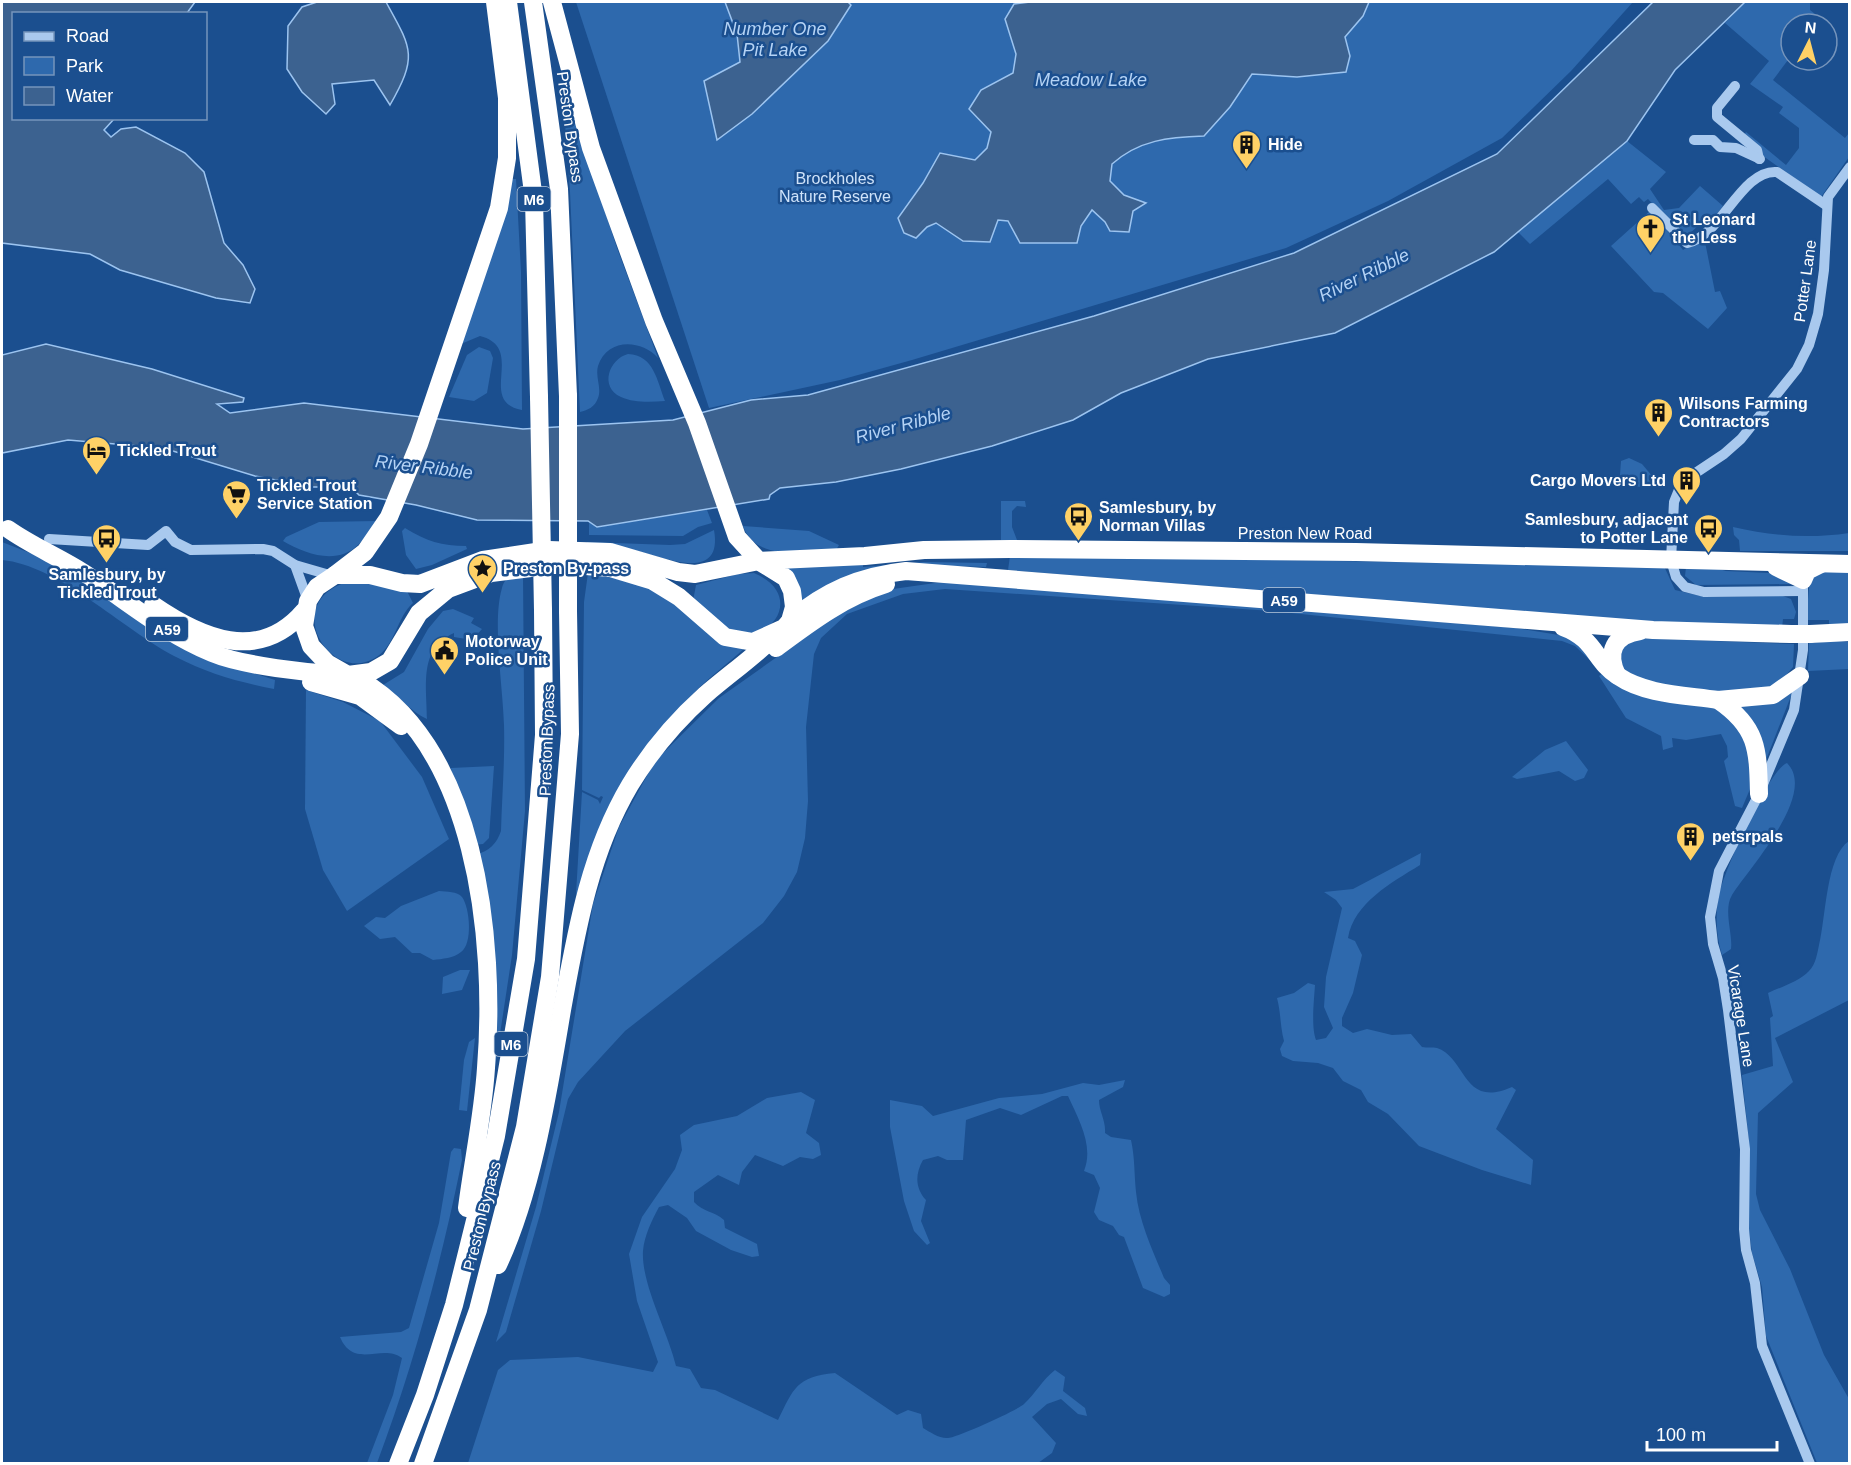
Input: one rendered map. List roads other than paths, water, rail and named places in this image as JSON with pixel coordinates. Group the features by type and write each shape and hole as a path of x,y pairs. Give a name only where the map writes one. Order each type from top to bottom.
{"highway":[{"path":"454,1305 479,1133 486,1067 488,1003 484,938 474,869 444,773 410,720 384,694 327,663 311,646 304,626 306,606 317,587 358,558 378,537 405,480 493,228 504,180 507,98 495,2"},
{"name":"Preston Bypass","path":"398,1464 454,1305 496,1136 526,958 544,735 534,200 508,2"},
{"name":"Preston Bypass","path":"423,1464 478,1310 525,1127 550,977 570,734 568,396 559,189 533,2"},
{"path":"478,1310 511,1238 543,1115 576,929 591,876 629,787 666,736 705,695 787,624 794,600 790,584 780,573 760,562 740,542 733,528 722,490 683,388 654,321 591,148 552,2"},
{"name":"A59","path":"5,528 31,532 83,557 177,621 219,639 238,642 266,639 285,630 306,606"},
{"name":"A59","path":"5,528 27,543 78,569 173,633 214,654 315,674 350,675"},
{"name":"Preston New Road","path":"334,576 358,574 402,583 420,584 483,560 558,550 610,552 688,574 760,562 924,550 1010,549 1356,552 1850,564"},
{"path":"1769,563 1803,585 1807,571 1823,564"},
{"path":"350,675 371,672 390,661 419,613 448,589 491,573 545,564 594,566 640,576 673,592 717,632 735,641 753,642 787,624"},
{"name":"A59","path":"787,624 825,595 853,581 906,571 1653,630 1791,634 1850,632"},
{"path":"705,695 746,670 832,608 853,596 888,584 940,573"},
{"path":"1533,620 1565,627 1584,637 1618,676 1643,688 1718,700 1773,695 1800,676"},
{"path":"1618,676 1611,655 1617,640 1634,632 1653,630"},
{"path":"214,654 246,668 345,690 375,704 408,733 455,806"},
{"path":"1718,700 1744,722 1755,740 1759,794"}],"street":[{"path":"1735,86 1717,108 1717,117 1757,150 1759,159"},
{"path":"1694,140 1713,140 1720,147 1736,148 1759,159 1826,205"},
{"name":"Potter Lane","path":"1671,560 1674,502 1679,487 1687,478 1724,454 1742,439 1797,369 1809,345 1818,314 1824,270 1826,205 1828,197 1850,167"},
{"path":"1652,207 1682,240 1694,242 1710,229 1758,177 1769,171 1777,172"},
{"path":"49,540 95,540 138,546 154,543 166,531 176,542 191,550 263,549 295,565 334,576"},
{"path":"1671,560 1676,577 1691,590 1803,585"},
{"path":"295,565 306,606"},
{"name":"Vicarage Lane","path":"1803,585 1800,676 1794,710 1759,794 1719,871 1710,917 1713,944 1723,978 1728,1010 1745,1149 1744,1229 1746,1250 1755,1282 1762,1346 1810,1464"}],"water":[{"path":"2,2 195,2 188,12 12,12 12,120 113,120 104,130 111,137 121,129 136,127 185,153 204,172 224,243 243,265 255,289 250,303 216,298 120,270 90,254 2,243"},
{"path":"317,2 386,2 402,31 408,53 405,75 390,105 374,80 332,84 335,104 326,114 302,92 287,69 288,26 302,7"},
{"name":"Number One Pit Lake","path":"725,2 848,2 851,5 828,41 752,114 717,140 704,81 740,62 737,34"},
{"name":"Meadow Lake","path":"1030,2 1369,2 1363,16 1345,37 1350,56 1346,72 1297,77 1252,74 1230,107 1204,136 1155,141 1133,150 1112,164 1110,181 1124,195 1146,203 1133,211 1129,232 1110,231 1105,222 1092,210 1081,226 1077,243 1020,243 1008,221 998,220 990,242 963,241 936,223 927,227 916,238 904,233 898,218 923,183 940,153 975,160 987,148 991,132 969,109 981,90 1013,73 1016,54 1005,19 1014,4"},
{"name":"River Ribble","path":"1653,2 1745,2 1675,70 1627,141 1494,252 1335,333 1208,359 1121,393 1073,420 992,446 901,469 836,482 780,488 770,495 769,499 597,527 588,521 477,520 416,505 359,495 351,487 312,487 255,476 163,448 68,440 2,453 2,355 46,344 152,369 244,398 243,402 217,404 230,413 304,403 523,429 673,420 751,400 808,395 1094,316 1294,253 1497,154"}],"place":[{"name":"Hide","path":"1247,170"},
{"name":"St Leonard the Less","path":"1651,254"},
{"name":"Wilsons Farming Contractors","path":"1658,438"},
{"name":"Tickled Trout","path":"96,476"},
{"name":"Cargo Movers Ltd","path":"1687,506"},
{"name":"Tickled Trout Service Station","path":"236,520"},
{"name":"Samlesbury, by Norman Villas","path":"1078,542"},
{"name":"Samlesbury, adjacent to Potter Lane","path":"1709,554"},
{"name":"Samlesbury, by Tickled Trout","path":"107,564"},
{"name":"Preston By-pass","path":"482,594"},
{"name":"Motorway Police Unit","path":"444,676"},
{"name":"petsrpals","path":"1691,862"}],"park label":[{"name":"Brockholes Nature Reserve","path":"835,187"}]}
